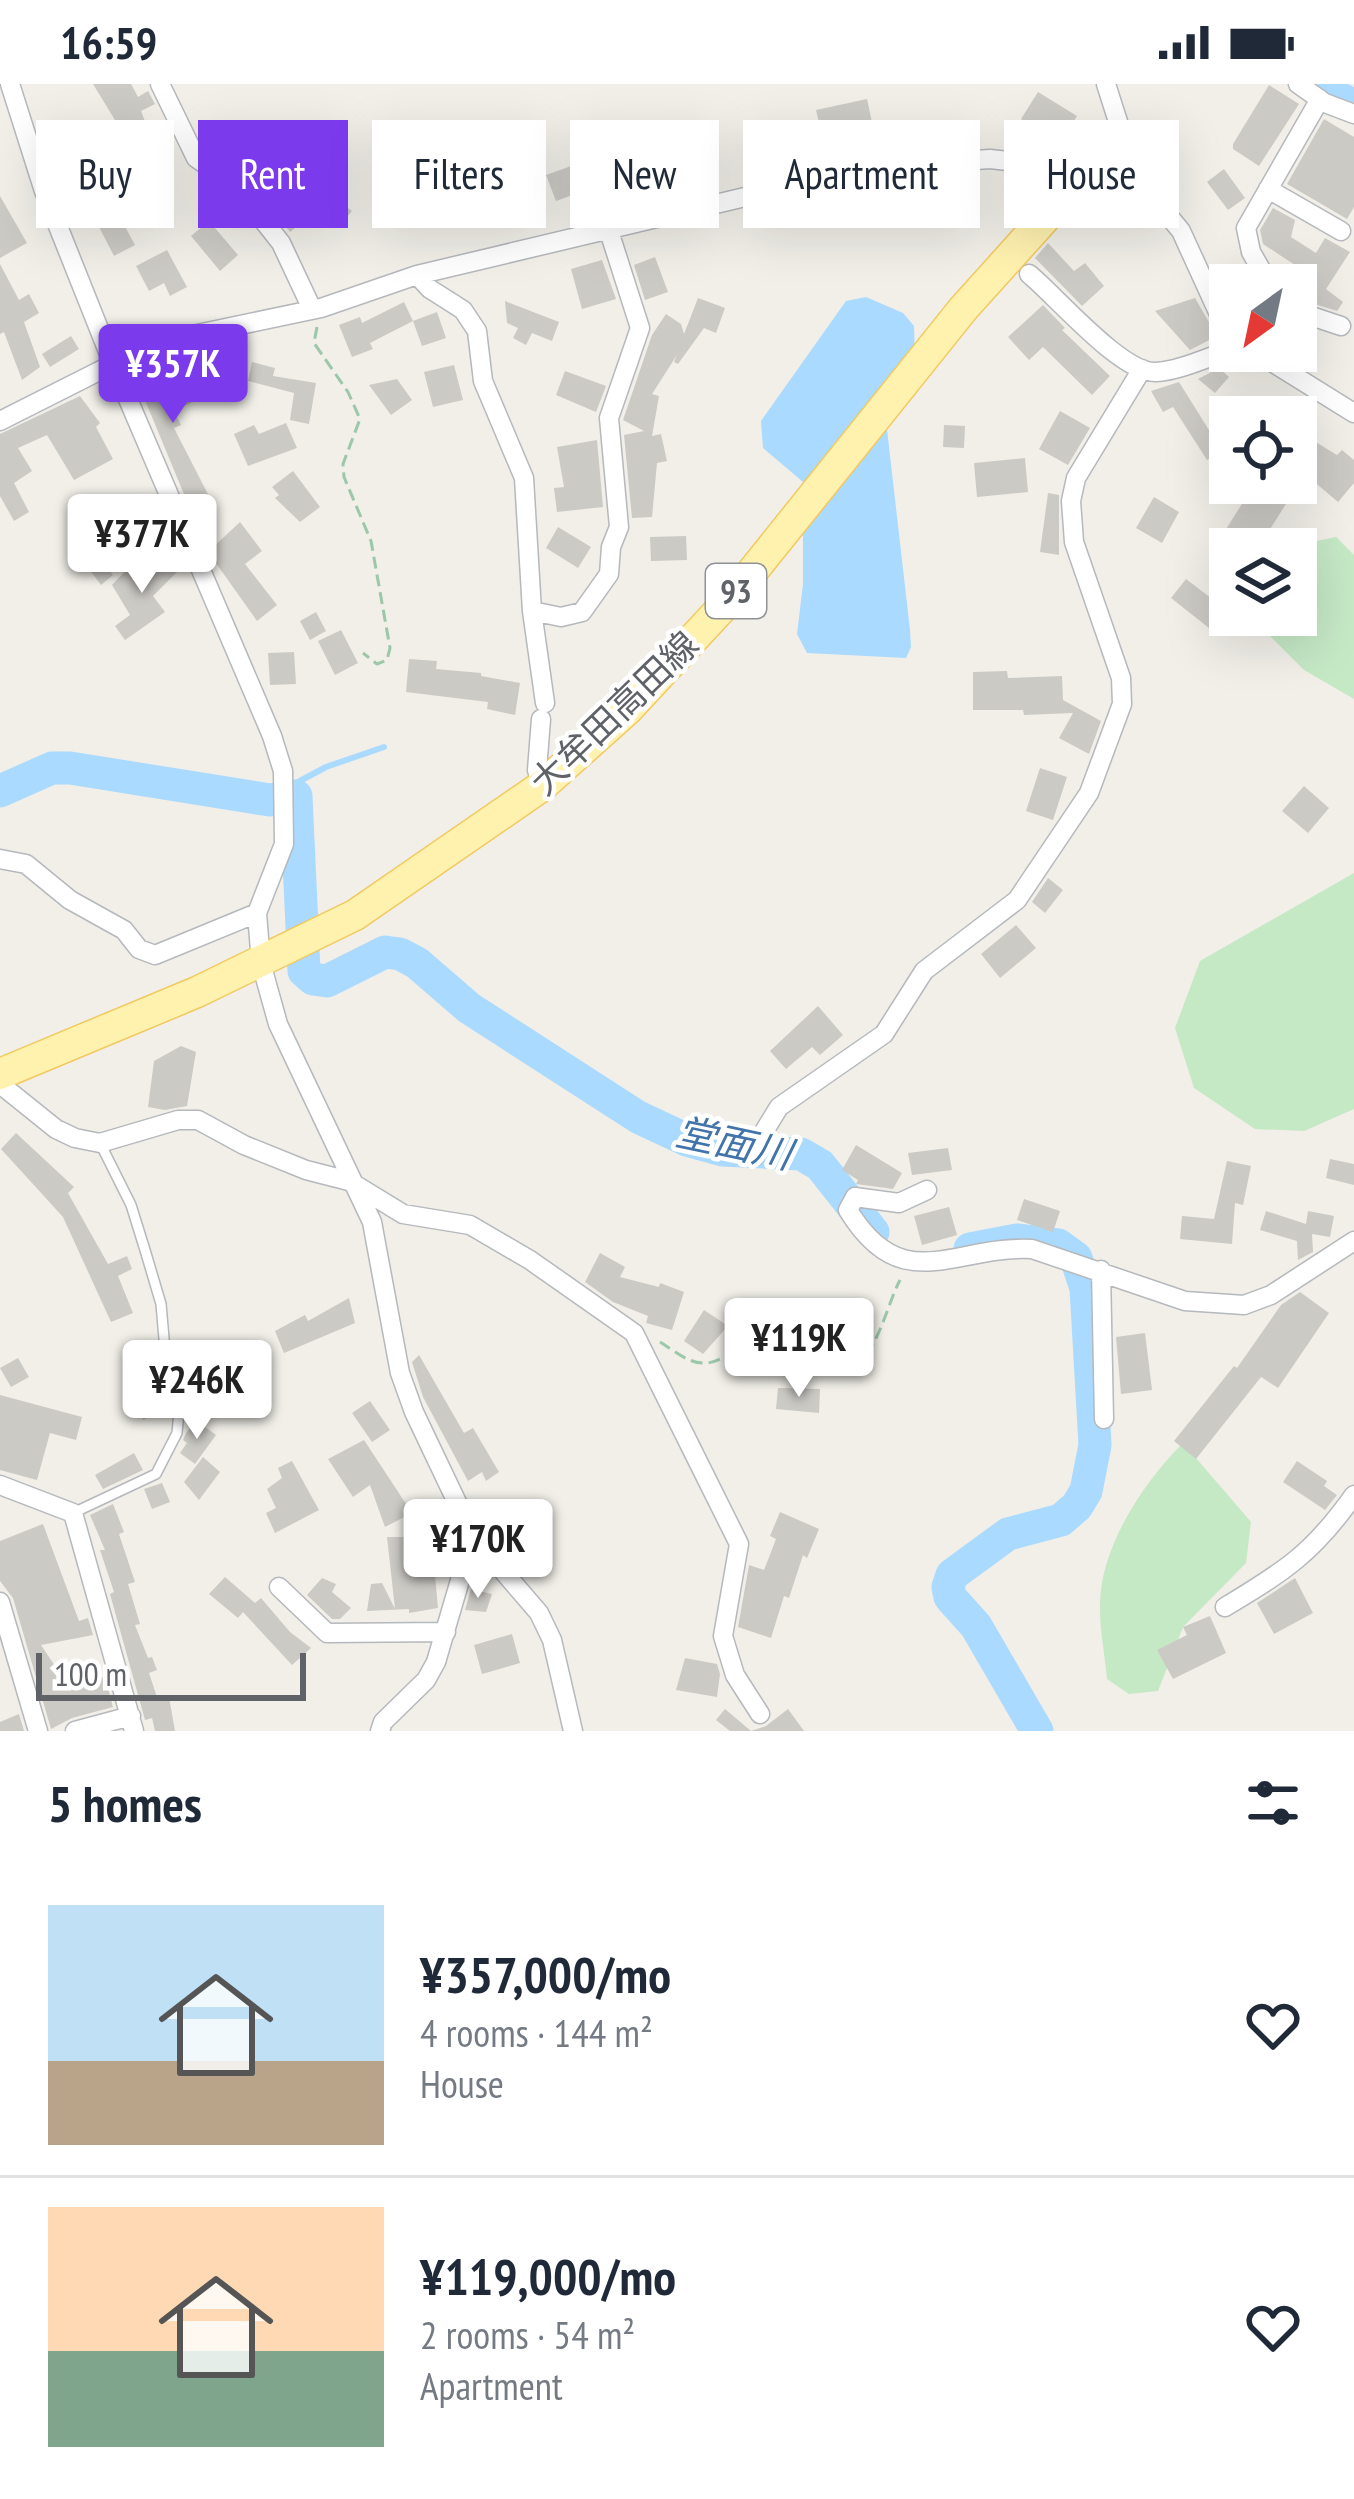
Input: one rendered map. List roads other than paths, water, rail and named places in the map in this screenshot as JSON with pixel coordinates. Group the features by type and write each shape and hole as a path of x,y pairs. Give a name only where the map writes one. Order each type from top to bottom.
{"main road":[{"name":"大牟田高田線","path":"0,1074 318,934 428,869 542,786 627,710 732,597 963,309 1036,228"}],"street":[{"path":"0,859 26,864 70,900 124,930 139,949 155,955 257,913 280,862 285,802 272,736 113,364 44,191 10,84"},
{"path":"160,84 196,158 237,187 281,243 316,308"},
{"path":"1106,84 1117,120"},
{"path":"1298,84 1354,114"},
{"path":"1258,264 1246,228 1320,99"},
{"path":"719,202 900,165 1004,161"},
{"path":"1268,189 1341,231"},
{"path":"0,422 113,364 183,337 316,308 417,275 608,228 640,328 609,418 620,527 611,547 609,574 582,612 561,617 532,610"},
{"path":"1179,228 1209,292"},
{"path":"1029,274 1057,297 1083,329 1142,369 1156,372 1209,356"},
{"path":"417,275 463,310 477,331 483,381 524,478 543,711 537,770 542,786"},
{"path":"1317,317 1341,326"},
{"path":"755,1156 779,1106 884,1034 924,971 1017,900 1089,793 1110,743 1122,691 1074,542 1071,501 1076,478 1142,369"},
{"path":"1288,372 1354,413"},
{"path":"257,913 275,956 278,1024 372,1222 400,1373 472,1537 538,1613 552,1640 573,1731"},
{"path":"0,1084 56,1129 100,1143 178,1120 197,1120 285,1162 349,1180 404,1214 470,1225 530,1260 634,1333 739,1544 723,1636 734,1675 760,1714"},
{"path":"927,1190 899,1203 855,1197 848,1210 878,1248 909,1262 1032,1249 1185,1300 1244,1305 1271,1295 1354,1241"},
{"path":"1101,1270 1104,1420"},
{"path":"0,1485 73,1513 133,1723 75,1731"},
{"path":"1225,1607 1290,1568 1324,1537 1354,1495"},
{"path":"380,1731 383,1722 426,1680 446,1632 472,1537"},
{"path":"279,1587 327,1633 446,1632"},
{"path":"0,1602 38,1731"}],"lane":[{"path":"73,1513 156,1474 177,1433 179,1412 167,1373 161,1304 131,1205 100,1143"}],"water":[{"path":"866,297 903,313 914,326 915,362 885,412 910,630 906,658 807,653 797,634 803,584 803,482 763,448 761,421 846,301"}],"waterway":[{"path":"1314,84 1354,106"},
{"path":"296,796 298,782 384,747"},
{"name":"堂面川","path":"0,791 52,768 70,768 270,800 296,796 304,971 313,979 327,981 385,952 400,954 469,1008 638,1117 687,1140 723,1150 801,1154 820,1165 873,1232"},
{"name":"堂面川","path":"970,1249 1017,1240 1058,1245 1076,1258 1086,1288 1095,1445 1086,1491 1061,1520 1008,1534 952,1575 948,1587 1037,1731"}]}
